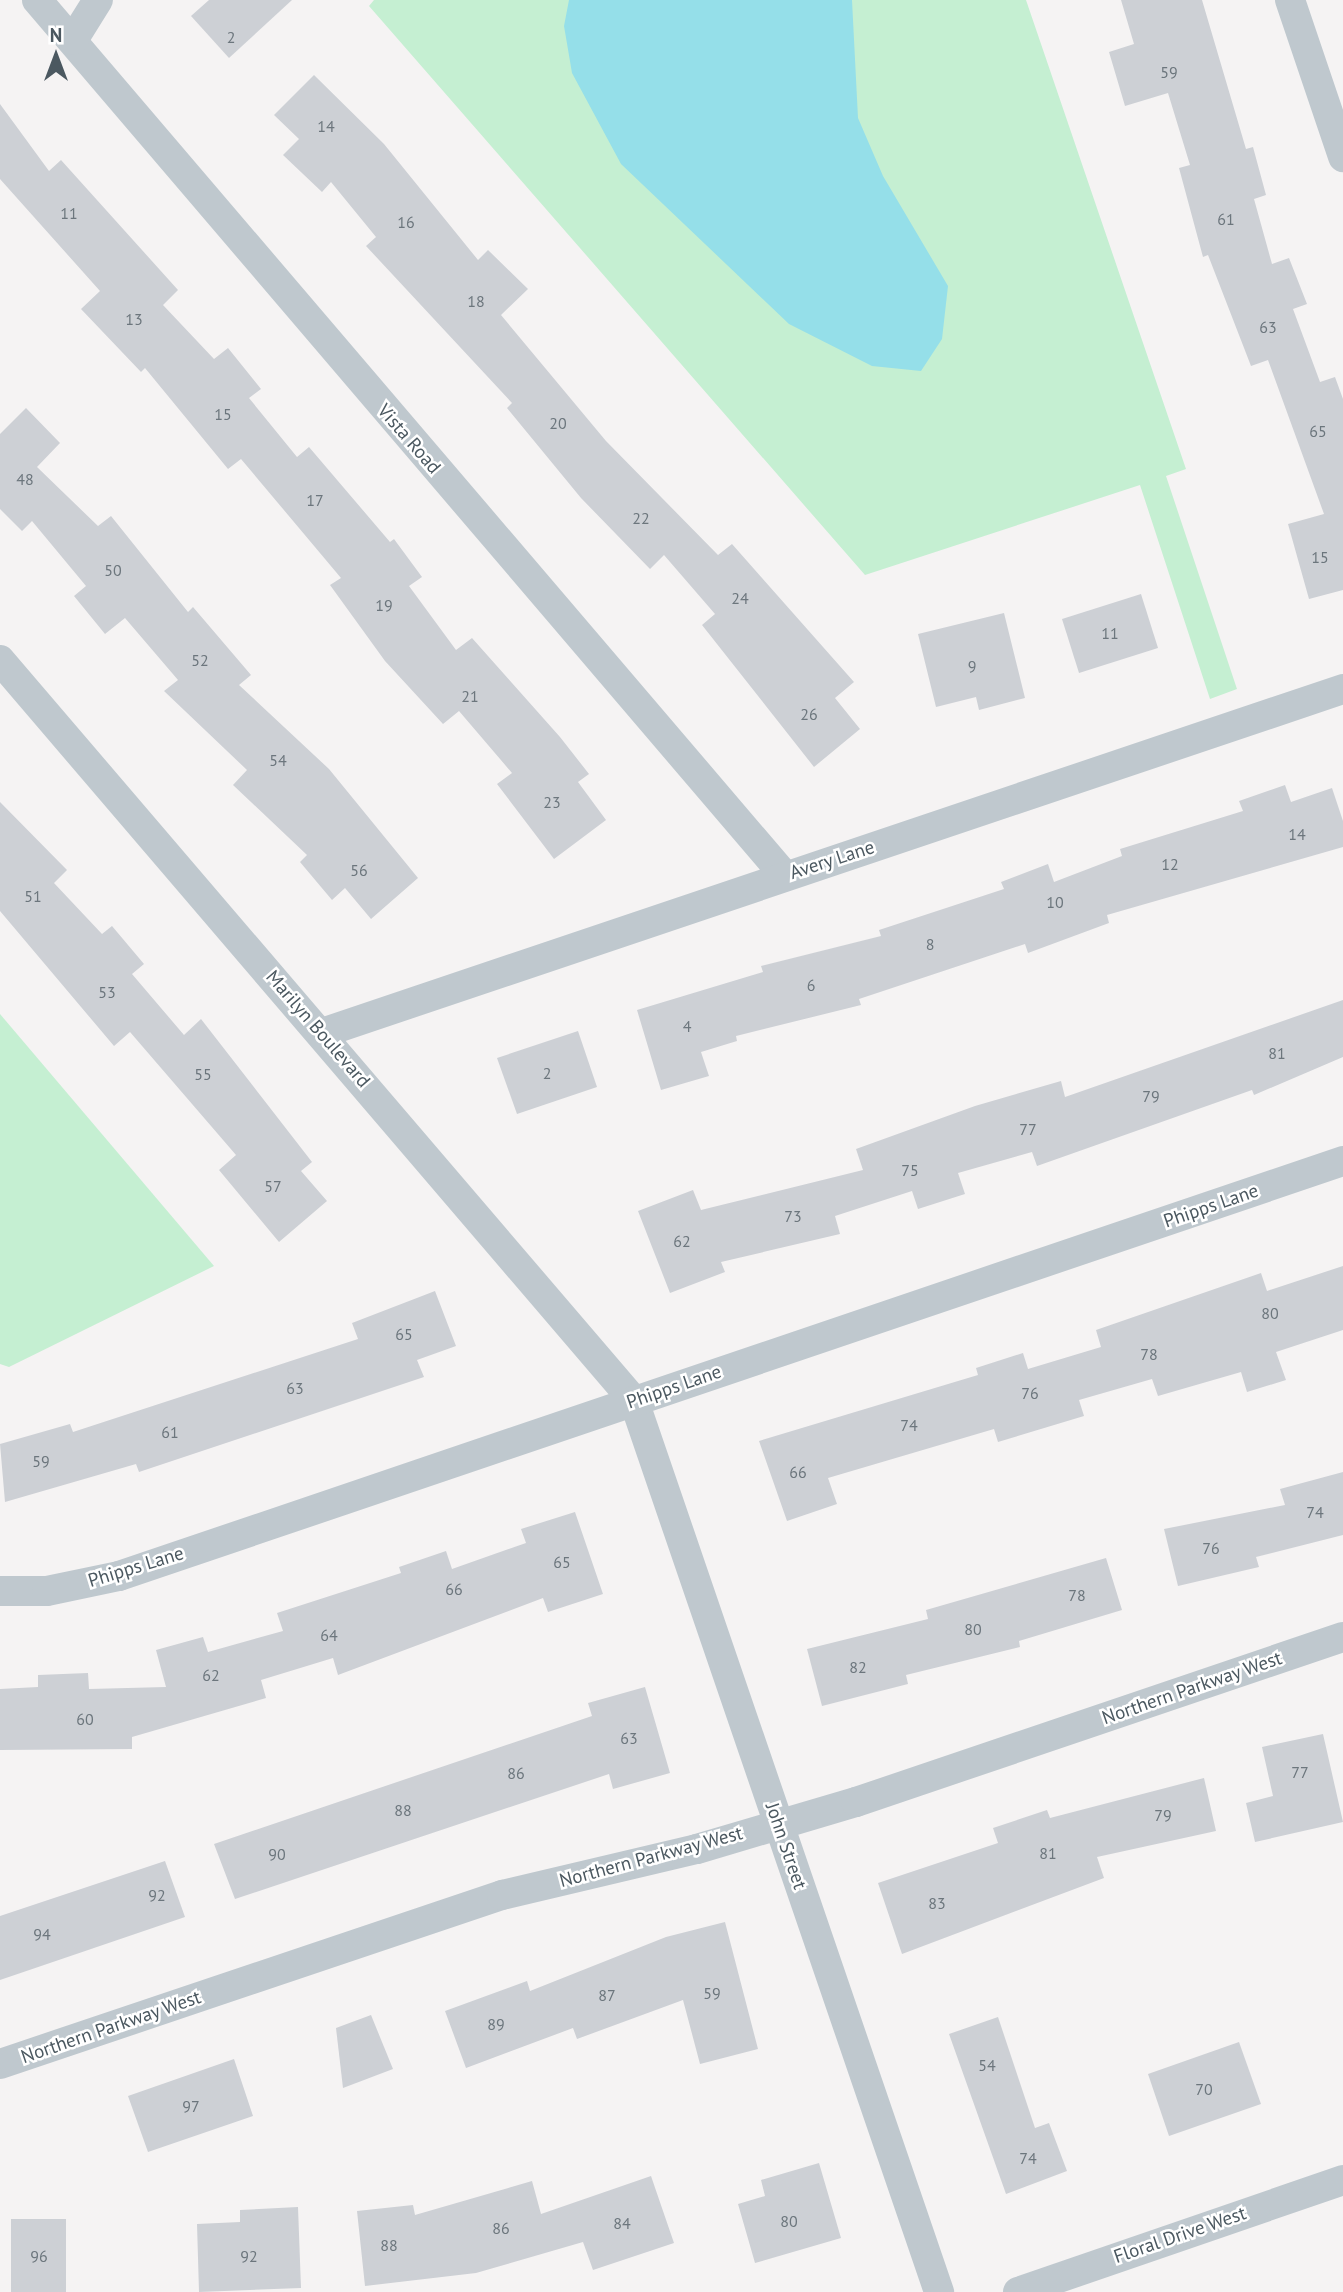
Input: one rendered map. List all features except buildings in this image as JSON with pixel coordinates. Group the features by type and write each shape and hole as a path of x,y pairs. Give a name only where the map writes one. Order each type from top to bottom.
{"street":[{"name":"Vista Road","path":"37,0 784,875"},
{"path":"73,40 98,0"},
{"path":"1290,0 1343,158"},
{"name":"Marilyn Boulevard","path":"0,660 322,1033 634,1401"},
{"name":"Avery Lane","path":"322,1033 784,875 1343,689"},
{"name":"Phipps Lane","path":"0,1591 47,1591 119,1576 1343,1161"},
{"name":"John Street","path":"634,1401 939,2292"},
{"name":"Northern Parkway West","path":"0,2064 502,1895 697,1849 778,1821 856,1802 1343,1637"},
{"name":"Floral Drive West","path":"1018,2292 1343,2180"}],"green space":[{"path":"374,0 1026,0 1186,469 1166,476 1237,689 1210,699 1140,485 865,575 369,6"},
{"path":"0,1014 214,1266 9,1367 0,1364"}],"water":[{"path":"569,0 852,0 858,118 883,176 948,286 942,339 921,371 872,366 789,324 621,164 572,73 564,26"}]}
